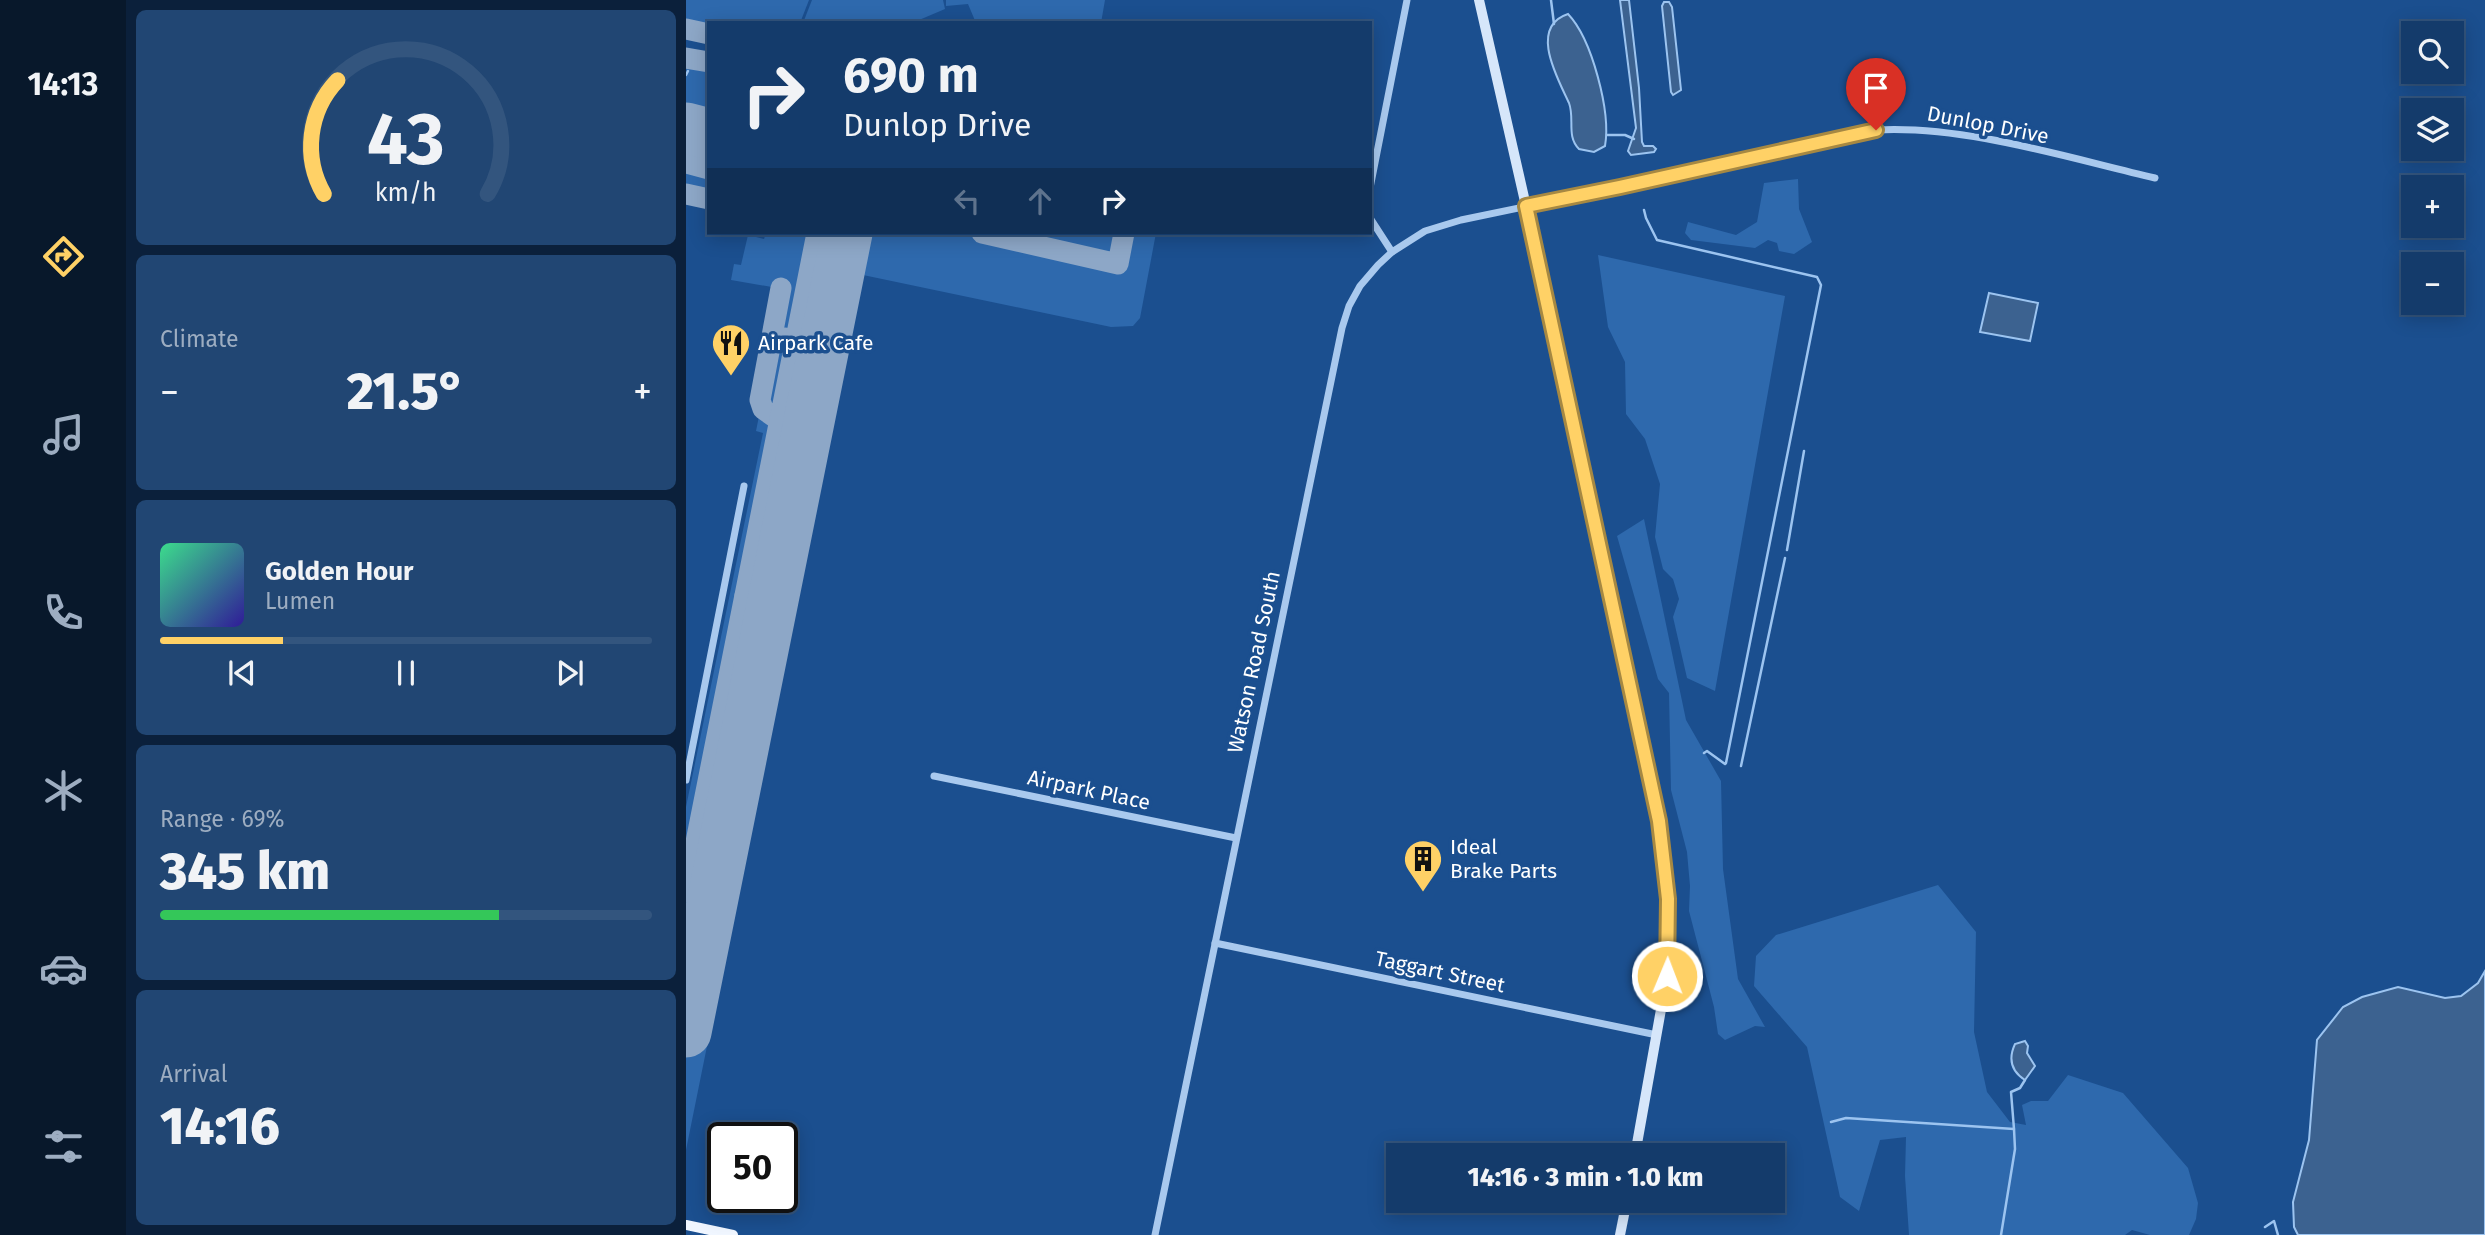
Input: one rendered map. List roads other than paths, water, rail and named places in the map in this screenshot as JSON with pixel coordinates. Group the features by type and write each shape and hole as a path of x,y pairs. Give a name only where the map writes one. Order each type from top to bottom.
{"main road":[{"path":"1479,0 1659,821 1668,899 1667,976 1637,1143"},
{"path":"1620,1235 1624,1213"},
{"path":"686,1225 733,1235"}],"street":[{"path":"1372,178 1407,0"},
{"name":"Dunlop Drive","path":"1526,206 1860,132 1909,128 1970,137 2155,178"},
{"name":"Watson Road South","path":"1155,1235 1342,328 1349,306 1360,286 1392,251 1425,232 1461,220 1526,206"},
{"path":"1372,221 1392,251"},
{"path":"686,780 744,486"},
{"name":"Airpark Place","path":"934,776 1236,838"},
{"name":"Taggart Street","path":"1215,943 1657,1035"}],"waterway":[{"path":"1551,0 1554,24"},
{"path":"686,75 688,71"},
{"path":"1607,135 1625,135 1634,139"},
{"path":"1644,210 1657,240 1817,277 1821,285 1726,763 1707,751 1704,753"},
{"path":"1787,550 1804,451"},
{"path":"1741,766 1785,558"},
{"path":"1831,1122 1846,1118 2014,1129 2011,1092 2020,1088 2025,1080"},
{"path":"2001,1235 2015,1149 2014,1129"},
{"path":"2265,1227 2274,1221 2278,1235"}],"place":[{"name":"Airpark Cafe","path":"731,377"},
{"name":"Ideal Brake Parts","path":"1423,893"}]}
